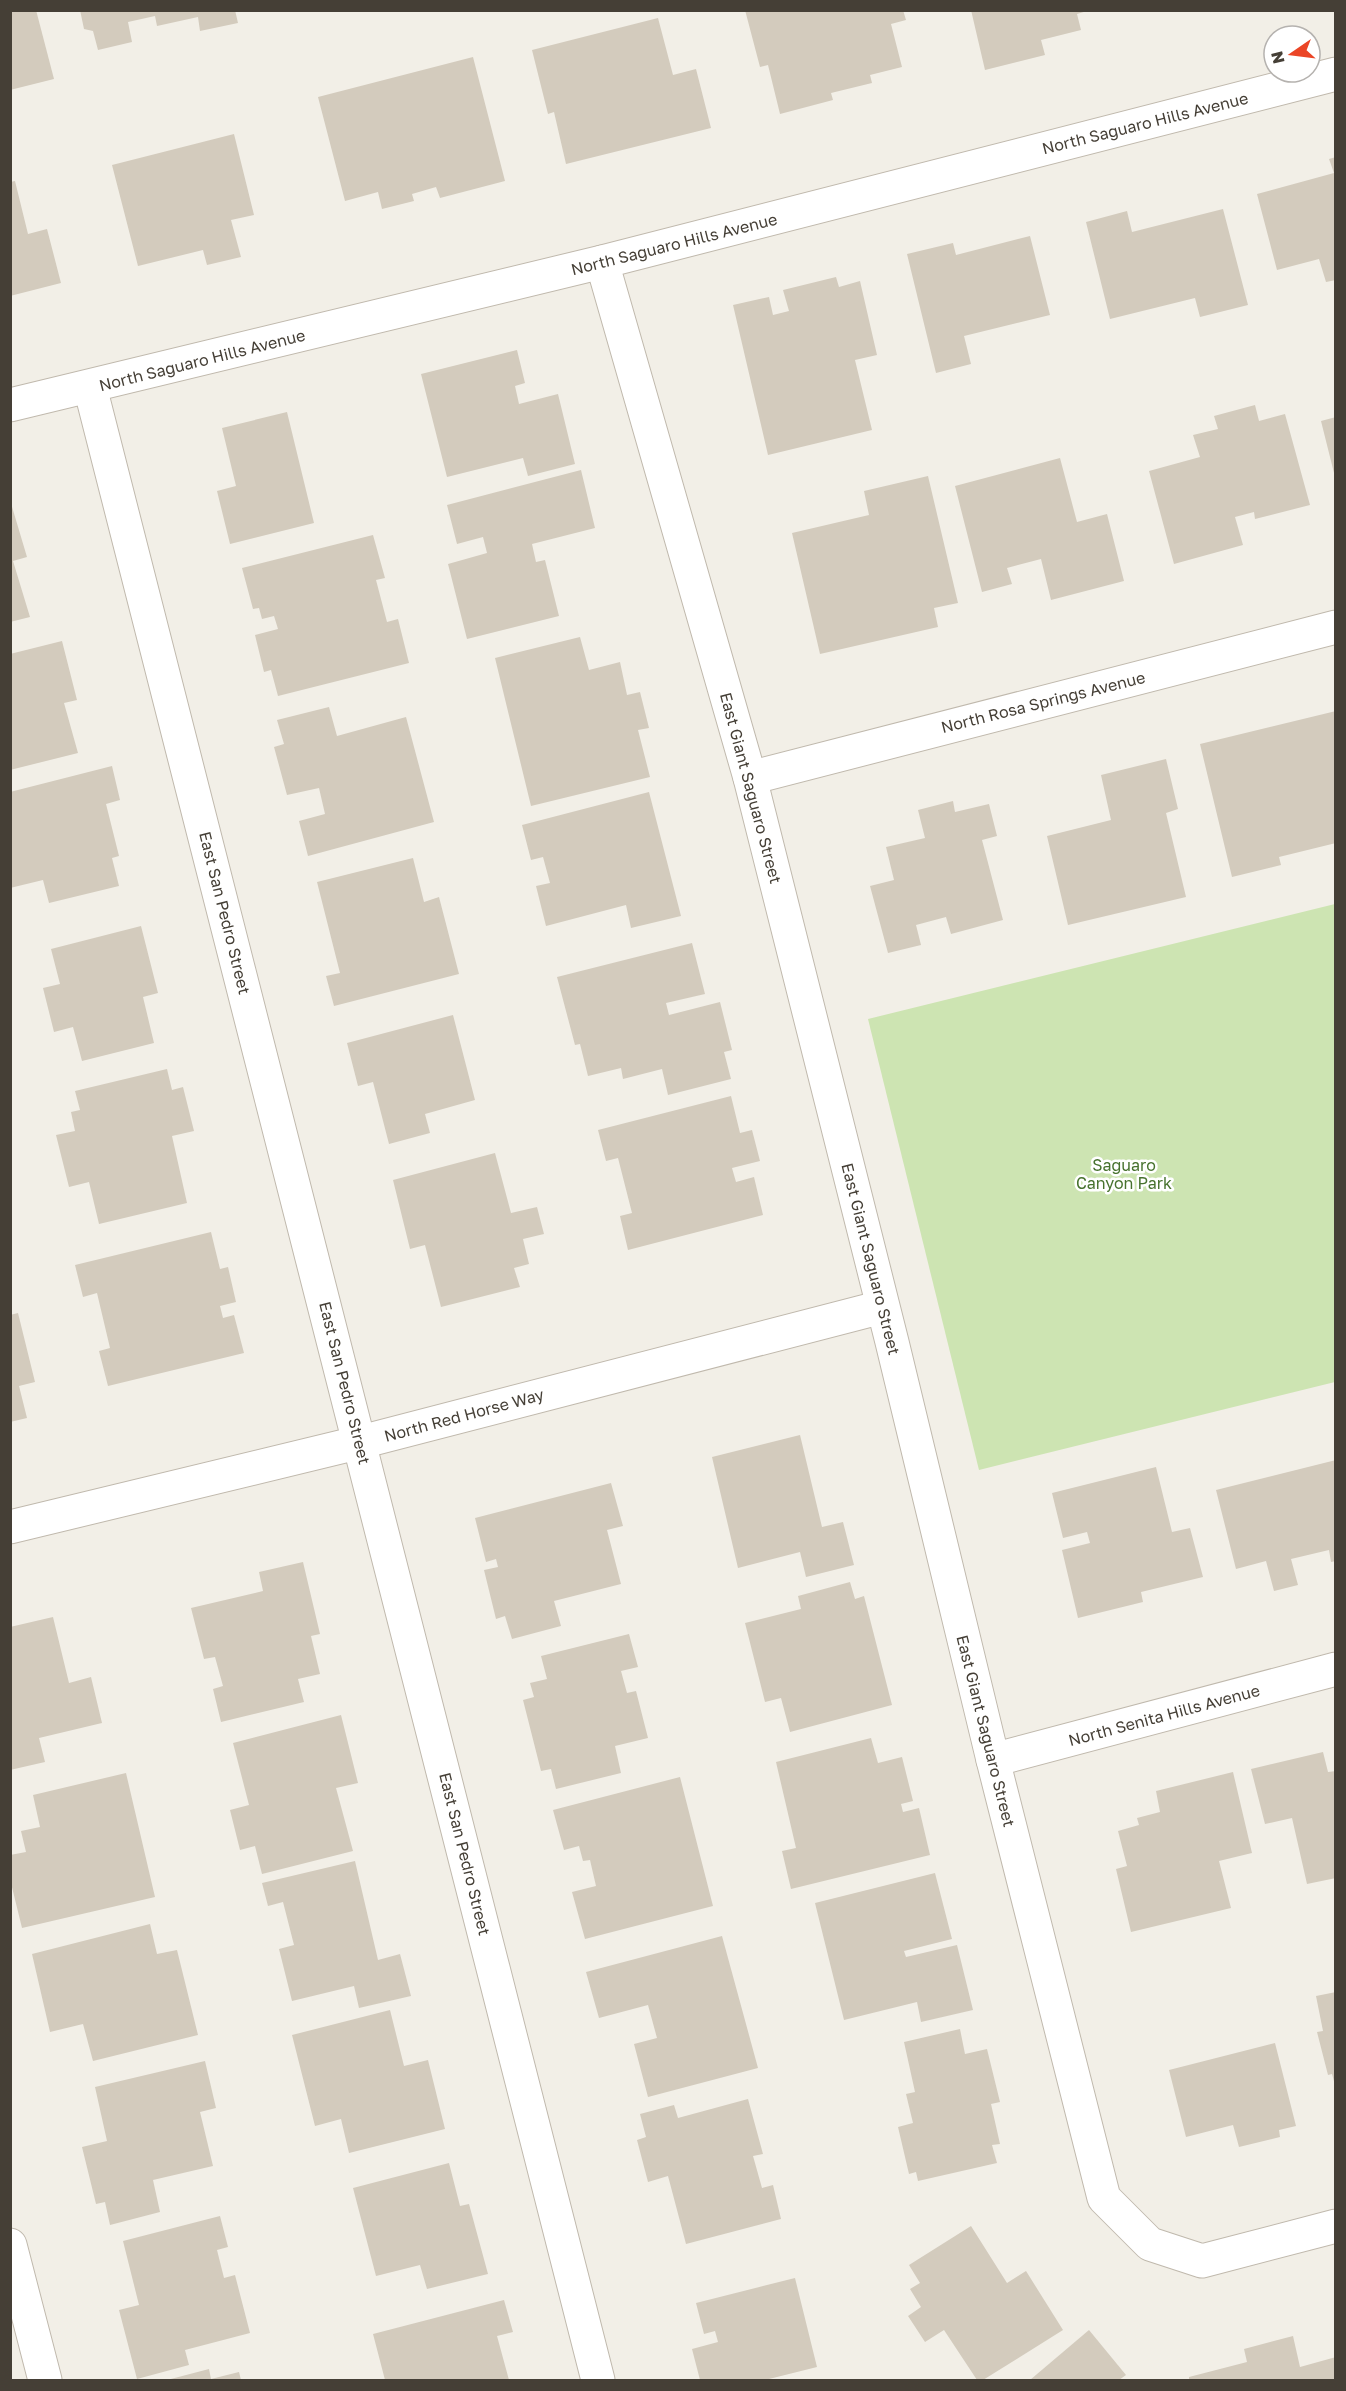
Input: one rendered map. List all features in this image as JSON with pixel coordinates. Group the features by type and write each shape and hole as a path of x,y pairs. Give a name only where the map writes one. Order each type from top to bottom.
{"street":[{"name":"North Saguaro Hills Avenue","path":"10,405 602,262 1335,74"},
{"name":"East Giant Saguaro Street","path":"602,262 750,778 1104,2198 1150,2244 1202,2262 1335,2226"},
{"name":"East San Pedro Street","path":"90,387 361,1442 598,2380"},
{"name":"North Rosa Springs Avenue","path":"750,778 1335,627"},
{"name":"North Red Horse Way","path":"10,1527 361,1442 882,1307"},
{"name":"North Senita Hills Avenue","path":"993,1760 1335,1669"},
{"path":"10,2245 45,2380"}],"green space":[{"name":"Saguaro Canyon Park","path":"1335,904 1335,1382 979,1470 868,1019"}],"building":[{"path":"10,10 36,10 54,79 10,90"},
{"path":"80,10 235,10 238,23 200,31 198,17 157,26 155,16 128,22 132,42 98,50 93,31 84,29"},
{"path":"745,10 903,10 906,20 891,24 902,67 870,75 872,83 831,93 833,100 780,114 768,65 760,67"},
{"path":"971,10 1087,11 1077,14 1081,30 1041,40 1045,55 985,70"},
{"path":"658,18 673,75 696,69 711,128 566,164 554,112 548,114 532,50"},
{"path":"473,57 505,181 440,198 436,187 412,194 414,201 382,209 378,192 345,201 318,97"},
{"path":"234,134 254,215 231,220 241,257 207,265 203,250 138,266 112,165"},
{"path":"1336,157 1336,280 1326,282 1319,259 1277,270 1257,194 1334,173 1329,159"},
{"path":"15,181 28,234 47,229 61,283 10,296 10,182"},
{"path":"1223,209 1248,305 1200,317 1195,298 1110,319 1086,222 1127,211 1132,232"},
{"path":"1030,236 1050,315 964,336 971,364 936,373 907,254 953,243 956,255"},
{"path":"836,277 839,287 860,281 877,355 855,360 872,430 768,455 733,305 769,297 773,315 789,311 783,290"},
{"path":"517,350 525,383 515,386 519,404 558,394 575,464 528,476 523,458 447,477 421,374"},
{"path":"1255,405 1259,421 1285,414 1310,505 1255,519 1254,512 1235,517 1243,545 1174,564 1149,471 1200,457 1193,435 1218,429 1214,416"},
{"path":"287,412 314,523 230,544 217,491 236,486 222,428"},
{"path":"1336,417 1336,477 1335,477 1321,421"},
{"path":"1060,458 1077,522 1107,514 1124,581 1051,600 1041,559 1007,568 1012,584 982,592 955,486"},
{"path":"581,470 595,528 532,544 536,562 545,560 559,616 467,639 448,564 487,553 483,537 457,544 447,505"},
{"path":"928,476 958,603 934,608 938,627 820,654 792,533 869,515 864,491"},
{"path":"10,500 27,557 13,561 30,617 10,622"},
{"path":"373,535 385,578 376,580 387,622 398,619 409,663 278,696 271,670 264,672 255,635 278,629 274,616 262,619 259,608 253,609 242,568"},
{"path":"580,637 589,670 620,662 627,695 640,692 649,728 638,730 650,777 531,806 495,658"},
{"path":"62,641 77,700 64,703 78,753 10,770 10,654"},
{"path":"329,707 337,736 406,717 434,822 308,856 299,821 325,814 319,788 287,795 274,747 284,744 277,720"},
{"path":"1336,711 1336,843 1279,857 1281,865 1232,877 1200,744"},
{"path":"1166,759 1178,809 1166,813 1186,897 1068,925 1047,836 1111,820 1101,775"},
{"path":"112,766 120,800 106,804 119,856 112,858 119,886 49,903 43,880 10,888 10,792"},
{"path":"649,792 681,916 631,928 626,905 546,926 536,886 550,883 543,857 531,860 522,825"},
{"path":"953,801 955,812 989,804 997,836 982,840 1003,920 951,934 946,917 916,925 921,945 888,953 870,886 894,880 886,847 925,838 918,810"},
{"path":"413,858 424,902 439,897 459,974 334,1006 326,976 340,973 317,882"},
{"path":"141,926 158,993 143,997 154,1043 82,1061 73,1027 54,1032 43,988 60,984 51,949"},
{"path":"692,943 705,994 666,1003 669,1015 720,1002 732,1050 724,1052 731,1079 668,1095 662,1069 623,1079 621,1068 588,1076 580,1044 575,1045 557,977"},
{"path":"453,1015 475,1100 425,1114 430,1133 389,1144 373,1082 358,1086 347,1043"},
{"path":"167,1069 172,1090 183,1087 194,1131 172,1136 187,1203 99,1224 89,1182 69,1187 56,1135 75,1131 71,1112 80,1110 75,1091"},
{"path":"731,1096 740,1133 752,1130 760,1161 732,1168 736,1182 754,1177 763,1215 628,1250 620,1216 632,1213 618,1158 606,1161 598,1130"},
{"path":"495,1153 511,1213 537,1207 544,1234 523,1239 529,1264 514,1268 520,1287 441,1307 425,1245 410,1249 393,1180"},
{"path":"211,1232 220,1269 228,1267 236,1302 220,1306 223,1318 234,1315 244,1353 108,1386 99,1351 110,1348 97,1293 83,1297 75,1265"},
{"path":"18,1313 35,1382 19,1386 27,1418 10,1422 10,1315"},
{"path":"800,1435 822,1527 843,1522 854,1565 806,1577 800,1552 738,1568 712,1457"},
{"path":"1336,1460 1336,1561 1331,1562 1329,1550 1291,1559 1298,1585 1274,1591 1266,1561 1236,1569 1216,1490"},
{"path":"1156,1467 1172,1532 1190,1528 1203,1577 1141,1592 1143,1602 1078,1618 1062,1550 1090,1543 1087,1532 1063,1538 1052,1493"},
{"path":"611,1483 623,1526 607,1530 621,1584 554,1601 561,1626 512,1639 505,1616 496,1619 484,1570 498,1567 496,1559 486,1562 475,1518"},
{"path":"303,1562 320,1634 311,1636 320,1674 298,1679 304,1702 221,1722 213,1689 223,1686 215,1657 204,1659 191,1608 263,1591 259,1572"},
{"path":"850,1582 855,1599 864,1596 892,1705 790,1732 781,1698 765,1702 745,1623 801,1609 798,1596"},
{"path":"53,1617 69,1683 91,1677 102,1723 39,1738 45,1762 10,1770 10,1627"},
{"path":"629,1634 638,1667 621,1671 627,1693 636,1691 648,1738 615,1746 621,1773 556,1789 551,1769 541,1771 523,1700 534,1697 530,1683 547,1679 541,1656"},
{"path":"341,1715 358,1783 336,1788 353,1851 262,1874 255,1846 240,1850 230,1810 249,1805 233,1743"},
{"path":"871,1738 878,1763 902,1757 913,1801 901,1804 903,1812 919,1808 930,1855 791,1889 782,1851 796,1848 776,1762"},
{"path":"1323,1752 1328,1772 1336,1771 1336,1878 1307,1884 1292,1818 1265,1824 1251,1769"},
{"path":"1233,1772 1252,1853 1219,1861 1231,1908 1131,1932 1116,1869 1127,1866 1118,1831 1139,1825 1137,1818 1160,1812 1156,1791"},
{"path":"126,1773 155,1897 22,1928 10,1879 10,1855 26,1852 21,1831 40,1827 33,1795"},
{"path":"680,1777 713,1906 585,1939 572,1892 596,1886 590,1860 583,1861 579,1846 564,1850 553,1810"},
{"path":"355,1861 378,1960 400,1954 411,1996 359,2008 354,1986 292,2001 279,1949 294,1945 283,1902 268,1906 262,1883"},
{"path":"935,1873 952,1939 904,1951 906,1957 957,1945 973,2010 921,2022 917,2002 844,2020 815,1903"},
{"path":"150,1924 157,1954 177,1950 198,2035 93,2061 83,2024 50,2032 32,1954"},
{"path":"722,1936 758,2068 648,2097 634,2044 657,2038 648,2005 599,2018 586,1972"},
{"path":"1336,1992 1335,2085 1332,2074 1328,2075 1317,2032 1323,2031 1316,1996"},
{"path":"390,2010 404,2066 428,2060 445,2129 349,2153 341,2119 315,2126 292,2035"},
{"path":"960,2029 965,2054 987,2049 1000,2102 991,2104 1000,2144 992,2145 997,2163 918,2181 916,2172 909,2174 898,2127 913,2123 906,2094 915,2092 904,2042"},
{"path":"1275,2043 1296,2126 1279,2130 1280,2137 1239,2147 1233,2125 1186,2137 1169,2070"},
{"path":"205,2061 216,2108 200,2112 213,2166 153,2180 160,2212 110,2225 105,2202 96,2204 82,2147 107,2141 95,2087"},
{"path":"748,2099 763,2154 753,2156 762,2188 773,2185 781,2219 686,2244 668,2176 648,2182 637,2140 646,2137 640,2114 674,2105 678,2118"},
{"path":"449,2163 460,2206 469,2204 488,2274 427,2289 420,2265 376,2276 353,2188"},
{"path":"220,2216 228,2247 217,2250 224,2278 235,2275 250,2333 185,2350 189,2365 137,2379 119,2310 139,2305 123,2241"},
{"path":"971,2226 1007,2283 1026,2271 1063,2330 983,2380 977,2380 944,2330 925,2342 908,2316 921,2307 910,2289 920,2283 909,2265"},
{"path":"795,2278 817,2367 765,2380 700,2380 692,2349 718,2342 715,2331 704,2334 696,2303"},
{"path":"504,2300 513,2332 497,2336 509,2380 385,2380 373,2334"},
{"path":"1089,2330 1126,2375 1119,2380 1030,2380"},
{"path":"1293,2336 1300,2367 1336,2357 1336,2380 1189,2380 1189,2377 1247,2362 1244,2349"},
{"path":"209,2369 211,2379 239,2372 241,2380 167,2380"}]}
